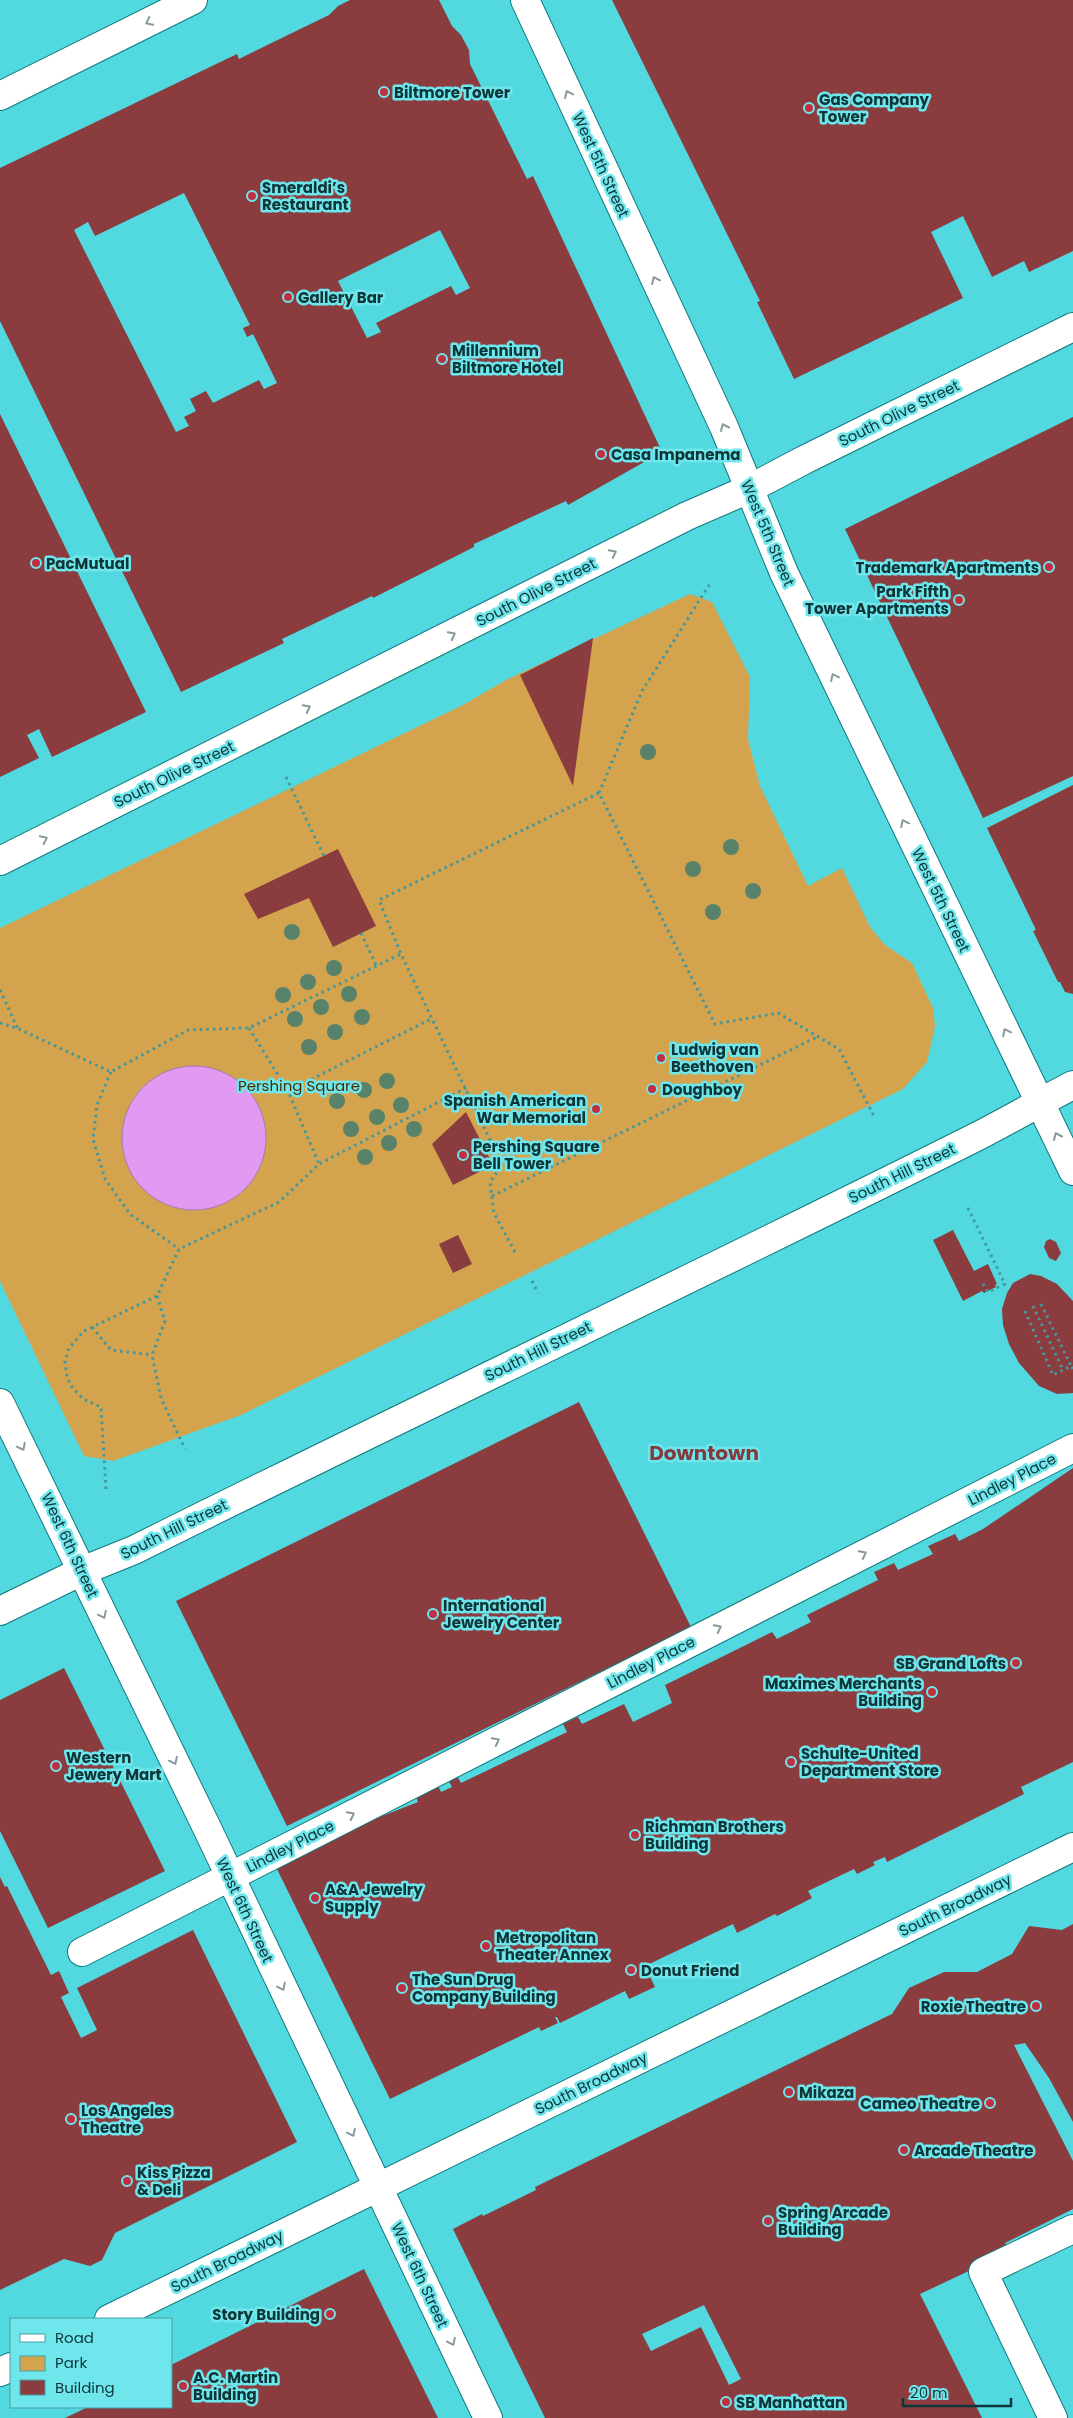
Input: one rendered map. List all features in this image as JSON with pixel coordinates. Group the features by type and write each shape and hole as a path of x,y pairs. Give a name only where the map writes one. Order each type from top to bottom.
{"main road":[{"path":"0,96 193,0"},
{"name":"West 5th Street","path":"525,0 724,427 784,573 1073,1171"},
{"name":"South Olive Street","path":"0,861 687,516 749,489 1073,327"},
{"name":"South Hill Street","path":"0,1611 82,1571 134,1550 685,1280 984,1133 1073,1085"},
{"name":"West 6th Street","path":"0,1403 488,2418"},
{"name":"Lindley Place","path":"82,1952 1073,1448"},
{"name":"South Broadway","path":"111,2318 1073,1847"},
{"path":"1053,2418 983,2272 1073,2230"}],"path":[{"path":"515,1252 494,1213 490,1182 502,1165 401,954 379,900 599,793 642,691 711,582"},
{"path":"286,777 324,856"},
{"path":"599,793 715,1024 778,1013 839,1049 874,1116"},
{"path":"361,933 376,965"},
{"path":"179,1249 130,1214 105,1179 93,1139 97,1105 111,1072 188,1030 249,1028 401,954"},
{"path":"0,990 19,1029"},
{"path":"288,1091 433,1018"},
{"path":"0,1023 19,1029 111,1072"},
{"path":"249,1028 288,1091 319,1164"},
{"path":"492,1196 817,1036"},
{"path":"106,1489 101,1407 83,1399 72,1387 67,1377 65,1361 69,1348 77,1338 92,1327 157,1296 179,1249 279,1202 319,1164 466,1088"},
{"path":"968,1208 1005,1284 988,1292 982,1282"},
{"path":"532,1281 538,1293"},
{"path":"157,1296 166,1321 152,1355 161,1398 186,1449"},
{"path":"1025,1311 1053,1375 1072,1367 1041,1304"},
{"path":"1033,1306 1063,1370"},
{"path":"92,1327 111,1350 152,1355"}],"shaded area":[{"path":"0,0 1073,0 1073,2418 0,2418"},
{"path":"194,1066 222,1071 245,1087 261,1110 266,1138 261,1166 245,1189 222,1205 194,1210 166,1205 143,1189 127,1166 122,1138 127,1110 143,1087 166,1071"}],"green space":[{"name":"Pershing Square","path":"690,594 712,602 750,677 748,739 760,786 808,886 842,868 870,927 885,945 912,963 933,1008 935,1026 927,1062 903,1089 241,1415 113,1461 84,1456 0,1281 0,928 463,705 506,680"}],"building":[{"name":"Millennium Biltmore Hotel","path":"350,0 439,0 452,26 461,35 469,50 470,64 527,179 533,176 662,452 568,505 566,501 474,544 474,547 373,598 372,596 282,639 284,643 181,692 0,321 0,168 237,54 239,59 329,15 338,6","holes":["184,193 250,325 243,328 247,337 253,334 277,383 264,389 259,380 213,403 206,391 190,399 196,411 184,417 189,426 176,432 74,230 88,222 95,236","440,230 470,288 456,295 451,286 376,323 381,332 367,338 338,281"]},
{"name":"Gas Company Tower","path":"612,0 1073,0 1073,251 1029,272 1024,261 992,277 963,216 931,232 963,298 794,379 757,302 760,301"},
{"name":"PacMutual","path":"0,414 146,712 52,757 39,729 27,735 39,758 0,777"},
{"name":"Park Fifth Tower Apartments","path":"1073,417 1073,776 983,818 845,529"},
{"path":"593,638 573,786 520,675"},
{"path":"1073,785 1073,994 1065,992 1060,982 1058,982 1033,931 1036,930 987,828"},
{"path":"338,849 376,926 333,947 309,898 258,919 244,894"},
{"name":"Pershing Square Bell Tower","path":"466,1112 493,1165 453,1185 432,1144"},
{"path":"953,1230 974,1271 988,1264 997,1284 995,1285 996,1287 984,1293 982,1291 963,1301 933,1240"},
{"path":"458,1235 472,1264 453,1273 439,1244"},
{"path":"1050,1239 1056,1242 1061,1253 1056,1261 1049,1258 1044,1247 1046,1241"},
{"path":"1030,1274 1041,1276 1057,1284 1073,1301 1073,1393 1057,1394 1039,1386 1019,1363 1009,1344 1003,1325 1002,1309 1007,1293 1013,1283"},
{"name":"International Jewelry Center","path":"579,1402 691,1627 287,1826 176,1601"},
{"path":"1073,1468 1073,1762 1021,1787 1024,1794 887,1862 885,1857 873,1862 875,1865 857,1874 854,1869 808,1891 812,1898 777,1916 775,1914 737,1933 733,1924 645,1966 655,1987 629,1999 625,1991 560,2023 557,2017 555,2017 558,2023 541,2031 539,2027 390,2099 276,1867 372,1820 418,1802 414,1792 437,1783 441,1792 452,1787 448,1780 457,1776 461,1783 567,1732 563,1724 578,1717 582,1724 624,1704 633,1722 672,1703 665,1685 772,1632 777,1639 811,1622 807,1615 878,1580 874,1572 894,1563 898,1570 933,1554 928,1546 955,1534 959,1541 983,1529"},
{"name":"Western Jewery Mart","path":"64,1668 165,1871 48,1928 0,1831 0,1700"},
{"path":"0,1877 5,1887 7,1886 51,1975 59,1971 69,1993 61,1997 81,2038 97,2030 77,1988 193,1930 297,2142 115,2233 102,2260 90,2266 64,2259 0,2290"},
{"path":"1073,1924 1073,2122 1049,2078 1025,2043 1014,2045 1073,2161 1073,2209 1005,2243 1009,2252 920,2294 982,2418 545,2418 453,2229 536,2190 535,2187 892,2014 909,1988 944,1972 977,1972 1012,1954 1029,1926 1062,1930","holes":["704,2305 741,2379 729,2385 701,2327 651,2351 642,2334"]},
{"name":"Story Building","path":"364,2269 438,2418 65,2418 86,2408 172,2408 172,2365"}],"place":[{"name":"Biltmore Tower","path":"384,92"},
{"name":"Gas Company Tower","path":"809,108"},
{"name":"Smeraldi’s Restaurant","path":"252,196"},
{"name":"Gallery Bar","path":"288,297"},
{"name":"Millennium Biltmore Hotel","path":"442,359"},
{"name":"Casa Impanema","path":"601,454"},
{"name":"PacMutual","path":"36,563"},
{"name":"Trademark Apartments","path":"1049,567"},
{"name":"Park Fifth Tower Apartments","path":"959,600"},
{"name":"Ludwig van Beethoven","path":"661,1058"},
{"name":"Doughboy","path":"652,1089"},
{"name":"Spanish American War Memorial","path":"596,1109"},
{"name":"Pershing Square Bell Tower","path":"463,1155"},
{"name":"International Jewelry Center","path":"433,1614"},
{"name":"SB Grand Lofts","path":"1016,1663"},
{"name":"Maximes Merchants Building","path":"932,1692"},
{"name":"Schulte-United Department Store","path":"791,1762"},
{"name":"Western Jewery Mart","path":"56,1766"},
{"name":"Richman Brothers Building","path":"635,1835"},
{"name":"A&A Jewelry Supply","path":"315,1898"},
{"name":"Metropolitan Theater Annex","path":"486,1946"},
{"name":"Donut Friend","path":"631,1970"},
{"name":"The Sun Drug Company Building","path":"402,1988"},
{"name":"Roxie Theatre","path":"1036,2006"},
{"name":"Mikaza","path":"789,2092"},
{"name":"Cameo Theatre","path":"990,2103"},
{"name":"Los Angeles Theatre","path":"71,2119"},
{"name":"Arcade Theatre","path":"904,2150"},
{"name":"Kiss Pizza & Deli","path":"127,2181"},
{"name":"Spring Arcade Building","path":"768,2221"},
{"name":"Story Building","path":"330,2314"},
{"name":"A.C. Martin Building","path":"183,2386"},
{"name":"SB Manhattan","path":"726,2402"}],"district":[{"name":"Downtown","path":"704,1453"}]}
